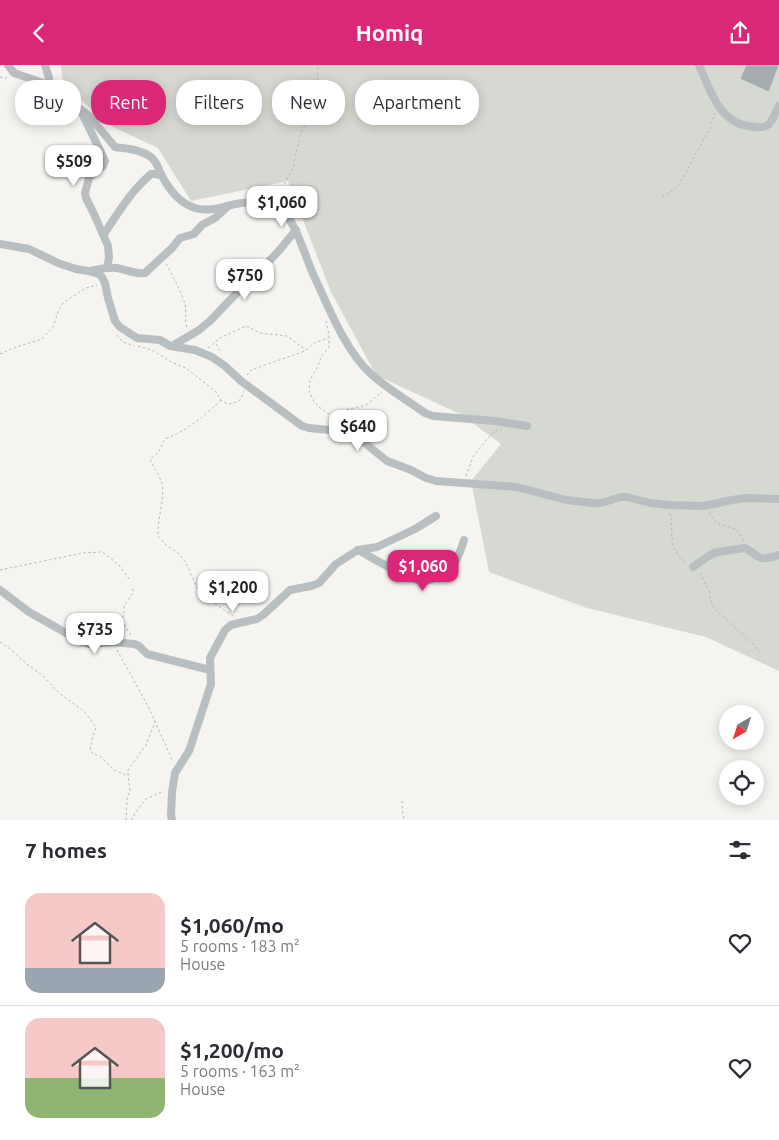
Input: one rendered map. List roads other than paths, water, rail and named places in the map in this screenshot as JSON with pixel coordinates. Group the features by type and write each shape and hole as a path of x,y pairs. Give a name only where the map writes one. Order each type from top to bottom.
{"street":[{"path":"8,65 18,75 34,80"},
{"path":"45,65 49,80"},
{"path":"699,65 723,113 734,122 761,129 768,126 779,106"},
{"path":"81,110 96,124 113,146 130,148 147,155 157,163 161,175 175,195 194,208 215,209 241,203 278,205 281,207 296,230 327,305 350,349 369,371 389,388 429,415 527,426"},
{"path":"81,111 105,161 104,166 89,178 85,193 100,229 104,234 109,251 107,268"},
{"path":"104,234 130,195 151,174 161,175"},
{"path":"88,271 117,268 134,273 142,273 172,248 181,237 193,234 228,206"},
{"path":"172,346 210,321 277,253 296,230"},
{"path":"0,244 29,249 58,263 102,277 115,321 120,327 137,338 160,340 172,346 195,350 218,360 243,383 302,426 339,431 356,436 387,461 411,470 426,479 517,487 566,500 582,502 601,503 627,497 668,505 714,505 745,498 779,499"},
{"path":"172,820 174,783 177,770 189,751 211,683 210,658 225,630 231,625 257,619 290,590 319,583 336,564 358,550 385,544 436,516"},
{"path":"358,550 413,579 426,581 453,566 464,541"},
{"path":"693,567 717,552 743,548 762,559 779,555"},
{"path":"0,590 29,612 82,642 89,644 110,642 134,644 151,656 210,670"}]}
